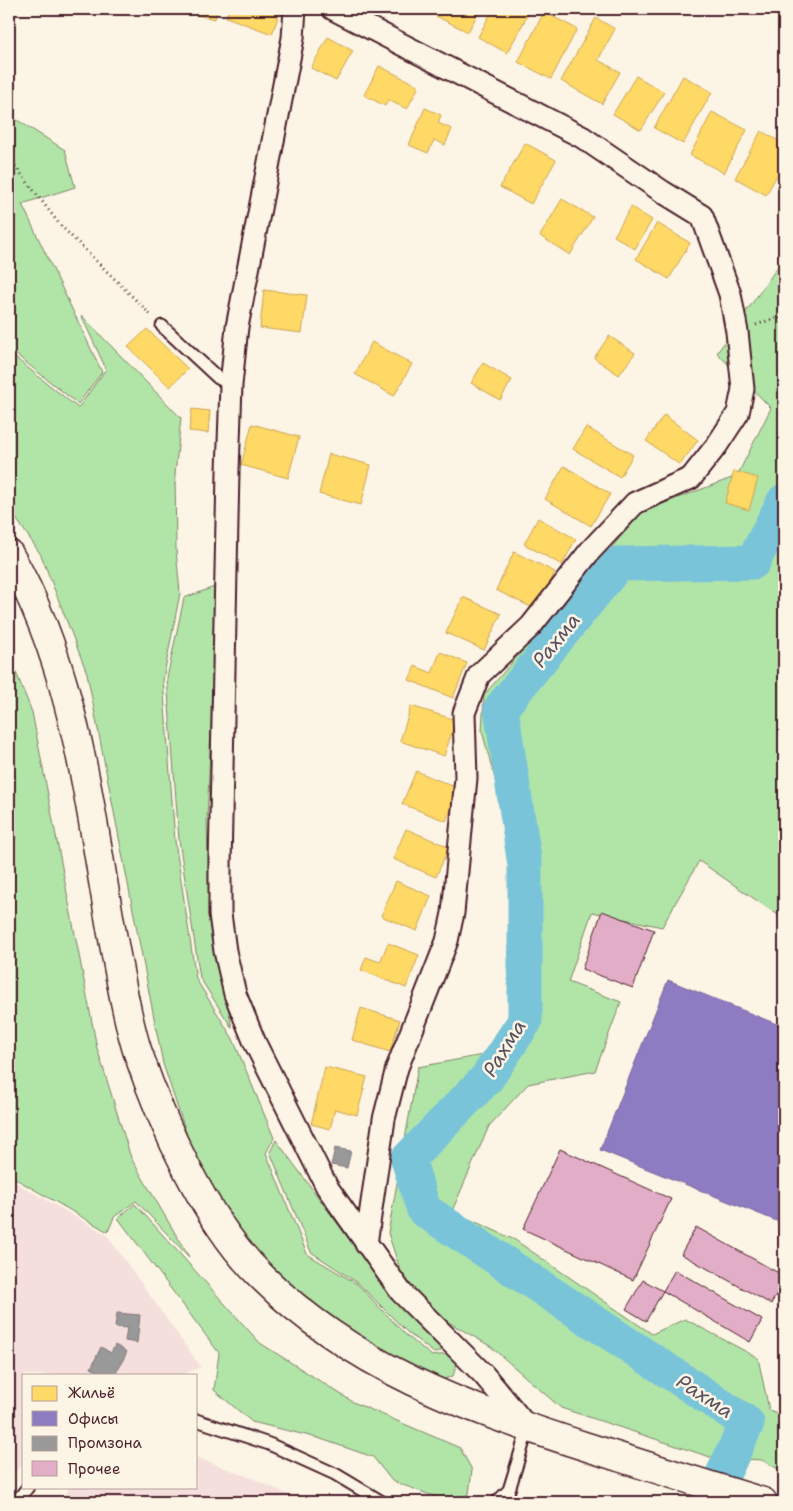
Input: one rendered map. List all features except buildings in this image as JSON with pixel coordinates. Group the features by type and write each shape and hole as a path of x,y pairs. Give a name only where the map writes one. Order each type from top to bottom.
{"main road":[{"path":"9,554 49,638 81,755 113,941 136,1047 160,1113 197,1186 223,1229 260,1276 311,1320 354,1350 392,1372 434,1392 528,1428 688,1480 763,1502"}],"street":[{"path":"296,9 293,38 237,327 231,385 220,868 220,914 225,952 235,994 255,1043 327,1187 400,1292 484,1374 528,1428"},
{"path":"333,9 582,137 702,216 730,294 738,332 743,389 738,413 717,445 691,478 635,503 590,551 531,626 480,676 464,713 466,778 451,922 447,941 397,1068 384,1120 366,1244"}],"lane":[{"path":"162,326 218,378 231,385"},
{"path":"198,1421 269,1444 334,1474 382,1502"},
{"path":"496,1502 509,1490 528,1428"},
{"path":"16,1502 27,1488"}],"path":[{"path":"9,158 60,224 162,326"},
{"path":"778,317 784,323"}],"shaded area":[{"path":"9,1179 106,1234 201,1367 184,1374 22,1374 22,1466 9,1477"},
{"path":"198,1458 252,1478 304,1502 60,1502 69,1488 198,1488"}],"green space":[{"path":"9,115 65,150 75,187 22,204 102,372 78,404 14,353 9,353"},
{"path":"784,258 784,919 699,861 662,927 592,912 568,982 621,1002 595,1071 528,1084 489,1126 452,1211 515,1240 652,1334 685,1319 758,1358 769,1410 784,1418 784,1472 762,1460 710,1457 561,1408 490,1346 410,1300 388,1233 418,1067 521,1048 509,921 518,864 482,731 484,695 643,511 737,476 771,408 717,353"},
{"path":"81,315 181,418 175,474 176,550 180,593 163,680 175,841 196,979 233,1039 274,1138 266,1153 307,1254 357,1284 406,1335 432,1356 448,1354 457,1363 453,1376 439,1381 346,1335 280,1282 228,1222 193,1153 163,1064 87,673 41,555 9,508 9,356 13,356 78,408 106,369"},
{"path":"217,586 207,821 209,906 232,1028 200,978 179,840 167,678 184,598"},
{"path":"9,655 32,712 97,1048 131,1158 189,1257 136,1201 114,1217 108,1232 9,1175"},
{"path":"276,1140 385,1288 445,1350 434,1353 407,1332 358,1283 311,1252 270,1152"},
{"path":"135,1204 260,1343 353,1402 460,1448 472,1470 469,1494 450,1502 392,1481 373,1457 318,1438 252,1422 214,1390 219,1353 118,1218"}],"waterway":[{"name":"Рахма","path":"710,1502 747,1423 424,1210 408,1159 487,1078 525,1021 525,865 501,708 618,564 753,562 784,501"}]}
